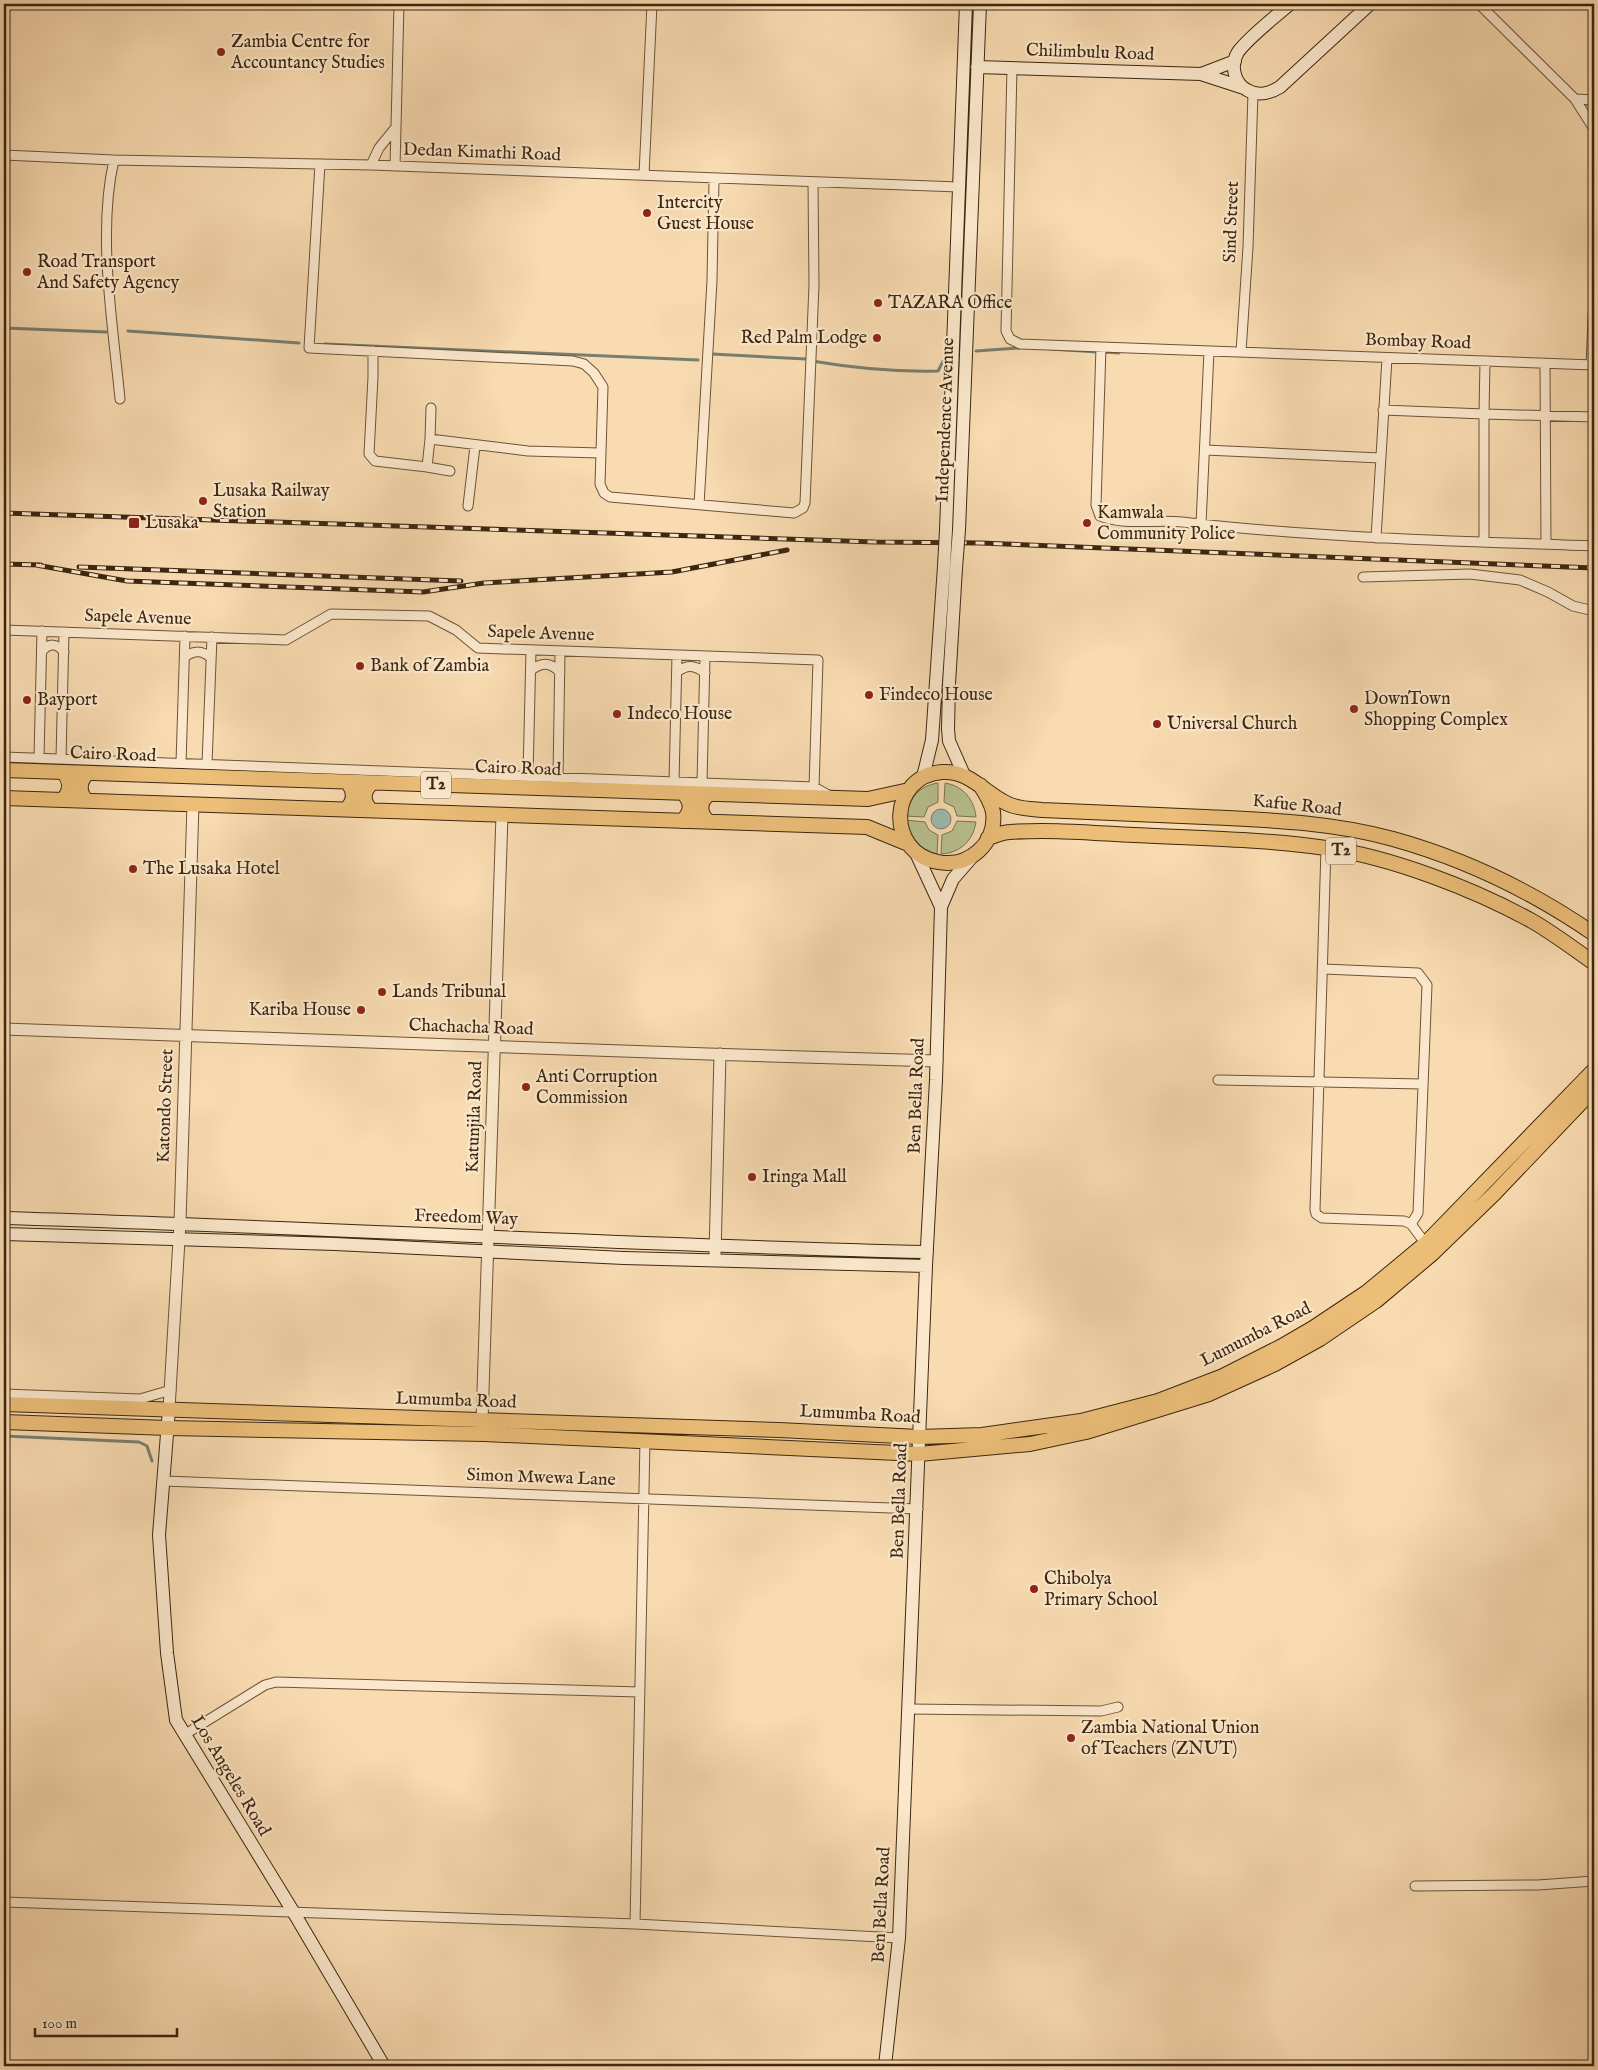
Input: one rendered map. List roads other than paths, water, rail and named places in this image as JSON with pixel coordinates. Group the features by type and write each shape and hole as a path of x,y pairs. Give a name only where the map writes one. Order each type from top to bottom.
{"main road":[{"name":"Independence Avenue","path":"953,530 959,187 966,4"},
{"name":"Independence Avenue","path":"923,777 932,740 953,530 980,4"},
{"path":"1290,4 1244,46 1235,61 1236,76 1249,90 1265,93 1280,87 1370,4"},
{"name":"Chilimbulu Road","path":"1201,74 1235,61"},
{"name":"Chilimbulu Road","path":"978,67 1201,74 1249,90"},
{"name":"Independence Avenue","path":"950,567 948,729 950,741 964,775"},
{"path":"62,766 68,778 69,786 68,794 62,800"},
{"name":"Cairo Road","path":"4,770 62,766 88,773 160,769 268,779 372,782 405,778 593,784 683,793 705,788 868,799 909,790"},
{"path":"939,772 964,775 980,785 988,797 992,811 992,826 988,838 974,855 958,863 945,863 927,859 911,848 900,828 900,812 909,790 923,777 939,772"},
{"path":"87,801 82,794 80,786 83,778 88,773"},
{"path":"346,782 352,788 353,795 351,803 346,809"},
{"path":"371,810 366,804 364,795 372,782"},
{"name":"Kafue Road","path":"980,785 1008,804 1019,808 1275,819 1392,839 1464,863 1500,879 1541,900 1594,934"},
{"path":"705,788 701,807 702,815 708,821"},
{"path":"682,821 688,814 690,806 688,799 683,793"},
{"name":"T2","path":"4,798 867,827 911,848"},
{"name":"T2","path":"988,838 1008,832 1063,832 1262,842 1326,848 1387,861 1476,894 1534,922 1594,963"},
{"name":"Ben Bella Road","path":"911,848 941,907"},
{"name":"Ben Bella Road","path":"885,2066 899,1938 918,1509 926,1266 937,1061 941,907 953,879 974,855"},
{"name":"Lumumba Road","path":"4,1422 168,1428 466,1433 919,1454 1030,1444 1086,1432 1209,1394 1275,1364 1320,1339 1376,1301 1429,1249 1594,1070"},
{"name":"Lumumba Road","path":"4,1404 779,1430 919,1437 982,1435 1081,1422 1158,1401 1223,1376 1282,1346 1367,1292 1429,1249 1494,1194 1594,1089"},
{"name":"Freedom Way","path":"4,1218 180,1223 715,1246 927,1252"},
{"name":"Freedom Way","path":"4,1234 179,1241 335,1244 488,1253 624,1258 926,1266"},
{"path":"624,1242 624,1258"},
{"name":"Los Angeles Road","path":"169,1409 160,1535 167,1653 174,1715 184,1735 294,1913 384,2066"}],"street":[{"path":"395,166 399,4"},
{"path":"644,175 652,4"},
{"path":"1479,4 1575,99 1594,129"},
{"name":"Bombay Road","path":"1012,68 1006,331 1010,340 1020,344 1593,365"},
{"name":"Sind Street","path":"1242,352 1248,247 1249,90"},
{"path":"1575,99 1594,100"},
{"path":"371,165 379,148 396,128"},
{"name":"Dedan Kimathi Road","path":"4,155 114,160 371,165 959,187"},
{"path":"114,160 108,184 106,231 120,399"},
{"path":"320,164 310,348 573,361 584,364 594,373 603,387 600,484 604,493 610,497 794,512 803,508 805,503 814,285 813,182"},
{"path":"699,505 712,282 714,179"},
{"path":"1593,365 1594,296"},
{"path":"1101,347 1096,506 1100,516 1110,520 1172,521 1376,538 1594,546"},
{"path":"373,351 369,454 375,461 450,471"},
{"path":"1202,524 1209,351"},
{"path":"1376,538 1387,358"},
{"path":"1484,542 1485,361"},
{"path":"1546,364 1546,544"},
{"path":"427,467 431,408"},
{"path":"1383,410 1594,418"},
{"path":"430,439 528,451 600,453"},
{"path":"468,506 476,446"},
{"path":"1205,450 1380,458"},
{"path":"1363,576 1470,574 1520,580 1548,592 1573,606 1594,612"},
{"name":"Sapele Avenue","path":"4,630 286,640 331,614 429,616 456,630 478,648 818,660 814,787"},
{"path":"39,758 42,631"},
{"path":"62,766 64,632"},
{"path":"182,763 185,636"},
{"path":"207,764 212,637"},
{"path":"42,651 46,646 53,644 60,647 64,652"},
{"path":"528,776 531,650"},
{"path":"185,657 190,652 198,651 205,653 211,658"},
{"path":"558,777 560,651"},
{"path":"674,782 677,655"},
{"path":"4,757 39,758 62,766 160,769 182,763 259,766 405,778 528,776 558,777 593,784 674,782 705,788 705,656"},
{"path":"530,670 537,665 546,664 554,666 560,672"},
{"path":"677,672 683,667 691,666 698,668 704,673"},
{"path":"259,766 268,779"},
{"path":"746,790 814,787 833,798"},
{"name":"Katondo Street","path":"169,1409 180,1223 193,804"},
{"name":"Katunjila Road","path":"482,1421 502,815"},
{"path":"1326,848 1316,1214 1322,1218 1404,1220 1411,1224 1429,1249"},
{"path":"1324,969 1418,973 1427,985 1418,1213 1411,1224"},
{"name":"Chachacha Road","path":"4,1029 937,1061"},
{"path":"714,1260 720,1054"},
{"path":"1218,1080 1423,1084"},
{"path":"4,1394 140,1399 171,1390"},
{"path":"635,1924 645,1441"},
{"name":"Simon Mwewa Lane","path":"164,1481 918,1509"},
{"path":"184,1735 265,1685 276,1682 640,1692"},
{"path":"909,1709 1101,1711 1118,1708"},
{"path":"1415,1886 1529,1885 1594,1882"},
{"path":"4,1902 635,1924 899,1938"}],"waterway":[{"path":"4,328 106,332"},
{"path":"128,331 299,343"},
{"path":"325,344 698,360"},
{"path":"976,351 1019,348"},
{"path":"1051,349 1097,352"},
{"path":"1103,352 1119,353"},
{"path":"712,354 806,359"},
{"path":"812,361 875,369 938,371 947,354"},
{"path":"4,1436 139,1442 147,1446 152,1461"}],"railway":[{"path":"4,513 875,542 981,543 1594,568"},
{"path":"36,565 127,581 423,592 484,583 672,572 787,550"},
{"path":"4,564 41,565"},
{"path":"79,567 461,581"}],"place":[{"name":"Zambia Centre for Accountancy Studies","path":"221,52"},
{"name":"Intercity Guest House","path":"647,213"},
{"name":"Road Transport And Safety Agency","path":"27,272"},
{"name":"TAZARA Office","path":"878,303"},
{"name":"Red Palm Lodge","path":"877,338"},
{"name":"Lusaka Railway Station","path":"203,501"},
{"name":"Lusaka","path":"134,523"},
{"name":"Kamwala Community Police","path":"1087,523"},
{"name":"Bank of Zambia","path":"360,666"},
{"name":"Findeco House","path":"869,695"},
{"name":"Bayport","path":"27,700"},
{"name":"DownTown Shopping Complex","path":"1354,709"},
{"name":"Indeco House","path":"617,714"},
{"name":"Universal Church","path":"1157,724"},
{"name":"The Lusaka Hotel","path":"133,869"},
{"name":"Lands Tribunal","path":"382,992"},
{"name":"Kariba House","path":"361,1010"},
{"name":"Anti Corruption Commission","path":"526,1087"},
{"name":"Iringa Mall","path":"752,1177"},
{"name":"Chibolya Primary School","path":"1034,1589"},
{"name":"Zambia National Union of Teachers (ZNUT)","path":"1071,1738"}]}
